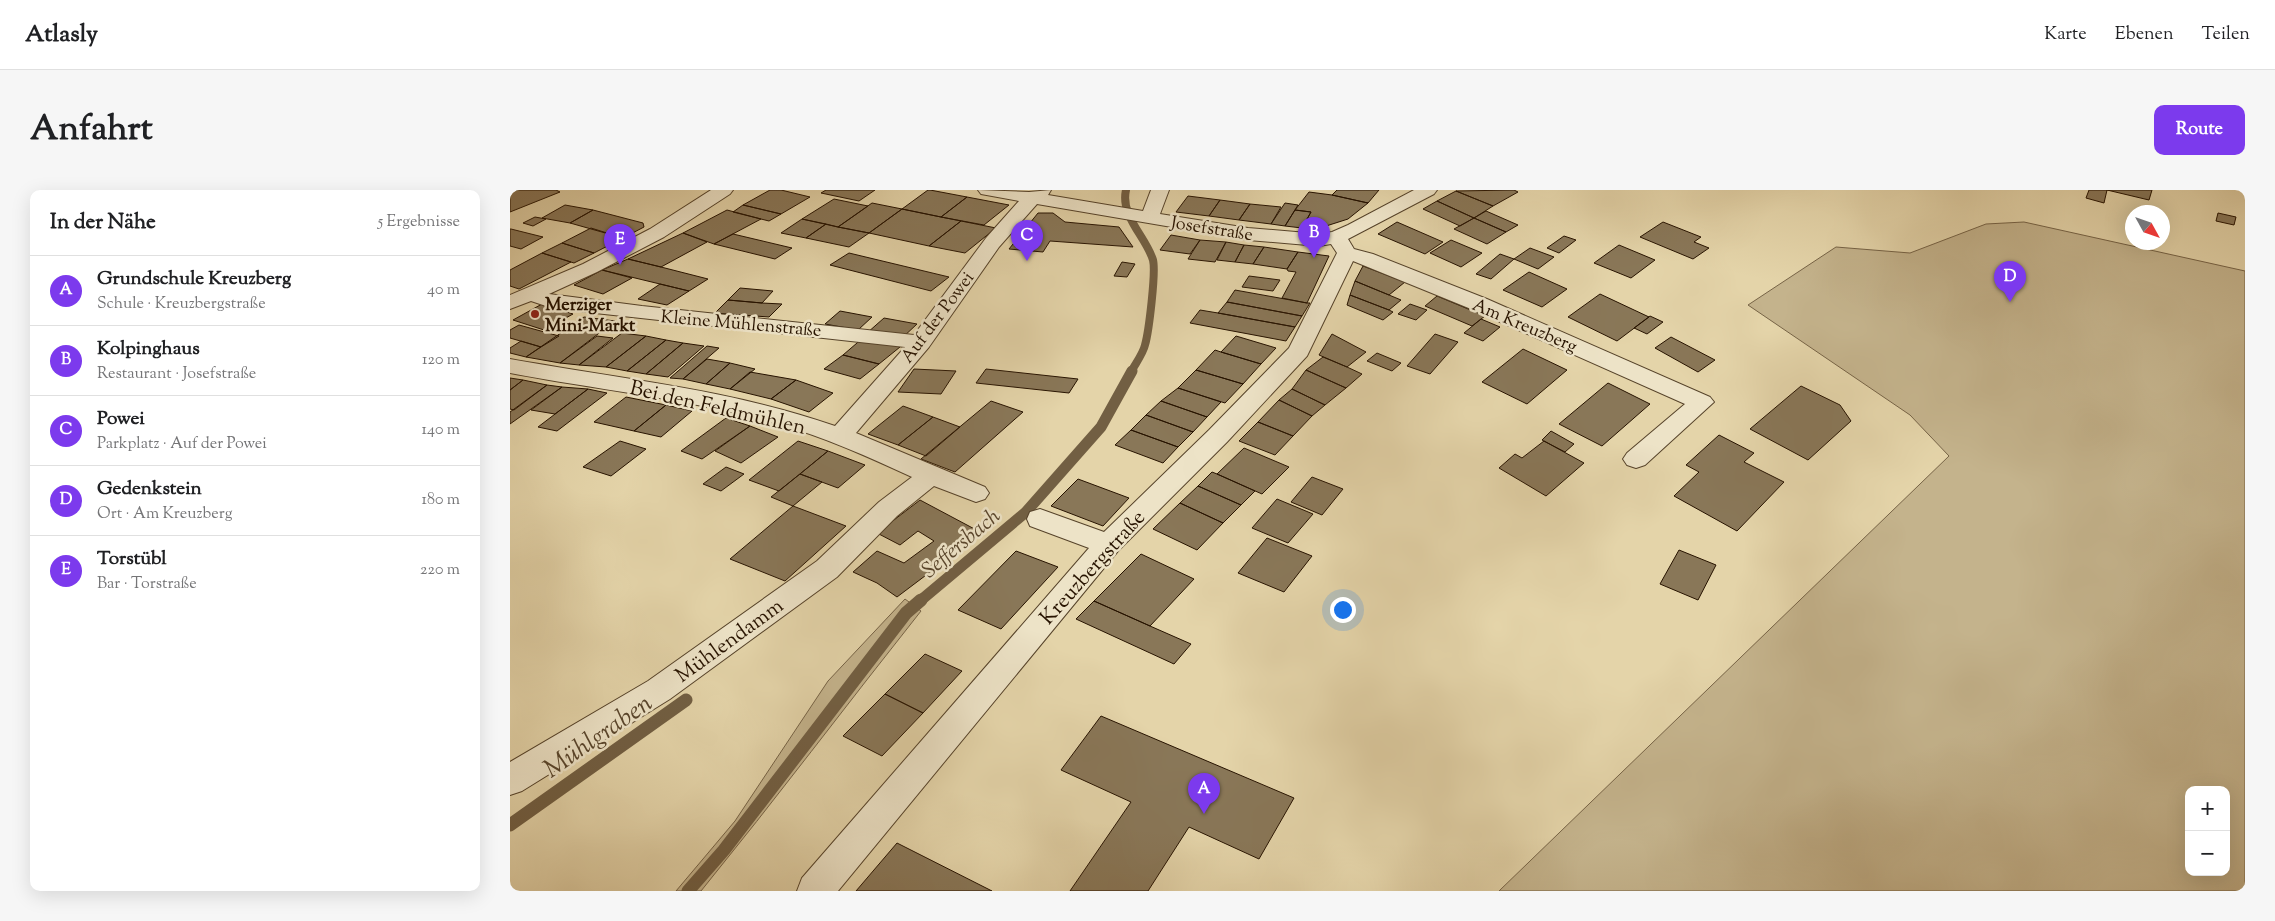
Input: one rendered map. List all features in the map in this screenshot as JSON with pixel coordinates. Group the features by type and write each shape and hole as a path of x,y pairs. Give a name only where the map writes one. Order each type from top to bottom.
{"street":[{"path":"510,303 657,233 724,190"},
{"name":"Josefstraße","path":"987,190 1038,194 1142,217 1289,238 1319,240 1342,245 1428,190"},
{"path":"1142,217 1160,190"},
{"name":"Auf der Powei","path":"839,437 921,342 969,274 1038,194"},
{"name":"Am Kreuzberg","path":"1342,245 1366,258 1702,402 1636,458"},
{"name":"Kreuzbergstraße","path":"815,891 1108,544 1218,436 1299,351 1342,245"},
{"name":"Kleine Mühlenstraße","path":"532,294 549,301 654,315 817,329 921,342"},
{"name":"Bei den Feldmühlen","path":"510,366 704,399 787,418 839,437 930,476 976,493"},
{"name":"Mühlendamm","path":"510,780 659,690 811,581 827,569 888,509 930,476"},
{"path":"1040,519 1108,544"}],"shaded area":[{"path":"2024,222 2125,244 2125,250 2150,250 2245,271 2245,891 1499,891 1949,456 1910,415 1748,305 1836,247 1910,253 1986,224"},
{"path":"905,599 921,611 757,822 701,891 676,891 735,821 828,681"}],"building":[{"path":"510,190 556,190 560,192 510,212"},
{"path":"770,190 781,190 810,197 781,214 743,205"},
{"path":"826,190 875,190 859,201 821,193"},
{"path":"928,190 967,197 941,217 902,209"},
{"path":"1337,190 1379,190 1368,203 1332,195"},
{"path":"1514,190 1518,192 1493,206 1456,191"},
{"path":"2089,190 2107,190 2104,203 2086,198"},
{"path":"2107,190 2152,190 2149,200"},
{"path":"1456,191 1493,206 1474,218 1437,201"},
{"path":"1309,192 1368,203 1348,219 1323,227 1302,228 1311,212 1295,210"},
{"path":"1188,196 1220,200 1209,216 1176,212"},
{"path":"967,197 1009,205 984,225 941,217"},
{"path":"834,199 868,206 838,227 802,219"},
{"path":"1220,200 1250,204 1239,220 1209,216"},
{"path":"1437,201 1474,218 1460,226 1423,209"},
{"path":"872,203 902,209 869,233 838,227"},
{"path":"1285,203 1298,205 1285,226 1271,224"},
{"path":"1250,204 1281,207 1271,224 1239,220"},
{"path":"565,205 593,210 570,223 542,218"},
{"path":"743,205 781,214 769,221 733,212"},
{"path":"902,209 961,221 929,246 869,233"},
{"path":"593,210 643,223 644,227 623,238 570,223"},
{"path":"727,210 761,219 714,244 683,233"},
{"path":"1295,210 1311,212 1302,228 1285,226"},
{"path":"1486,211 1518,225 1506,232 1474,218"},
{"path":"1038,213 1053,213 1065,222 1119,227 1133,247 1050,241 1043,252 1009,249"},
{"path":"2218,213 2236,217 2234,225 2216,221"},
{"path":"535,217 546,219 533,226 523,223"},
{"path":"1474,218 1506,232 1487,244 1454,229"},
{"path":"802,219 826,224 806,238 781,233"},
{"path":"961,221 996,228 965,253 929,246"},
{"path":"1397,222 1443,242 1425,254 1378,234"},
{"path":"1663,222 1701,237 1694,242 1709,248 1693,259 1640,237"},
{"path":"826,224 869,233 849,247 806,238"},
{"path":"591,228 623,238 594,253 562,243"},
{"path":"510,229 543,237 521,249 510,246"},
{"path":"683,233 707,242 661,267 628,259"},
{"path":"733,234 792,248 775,259 714,244"},
{"path":"1171,235 1200,240 1190,254 1160,250"},
{"path":"1564,236 1576,240 1559,253 1547,248"},
{"path":"1200,240 1226,242 1215,262 1188,259"},
{"path":"1451,240 1482,253 1461,267 1430,253"},
{"path":"1226,242 1244,245 1235,262 1217,260"},
{"path":"562,243 594,253 574,263 542,253"},
{"path":"1244,245 1264,247 1253,264 1235,262"},
{"path":"1619,245 1655,260 1631,278 1594,263"},
{"path":"1264,247 1298,252 1287,269 1253,264"},
{"path":"1530,248 1554,257 1538,269 1514,259"},
{"path":"1298,252 1329,256 1307,303 1282,298 1296,272 1288,271 1287,269"},
{"path":"542,253 571,262 519,289 510,286 510,270"},
{"path":"849,253 949,277 931,291 830,265"},
{"path":"1500,254 1514,259 1491,279 1476,274"},
{"path":"628,259 708,279 689,291 602,270"},
{"path":"1122,262 1135,264 1127,277 1114,276"},
{"path":"1363,266 1405,282 1389,295 1355,281"},
{"path":"602,270 632,278 603,294 574,285"},
{"path":"1529,272 1567,289 1542,307 1503,290"},
{"path":"1249,276 1280,280 1273,291 1242,287"},
{"path":"1355,281 1401,300 1389,310 1350,295"},
{"path":"660,284 689,291 667,305 638,299"},
{"path":"740,288 773,291 762,303 728,300"},
{"path":"1235,290 1310,303 1302,316 1227,302"},
{"path":"1600,294 1649,317 1617,341 1568,317"},
{"path":"1350,295 1393,312 1383,320 1347,305"},
{"path":"1437,296 1485,316 1472,326 1425,306"},
{"path":"728,300 782,304 769,317 715,313"},
{"path":"1227,302 1302,316 1295,327 1218,313"},
{"path":"542,304 573,314 544,330 513,320"},
{"path":"1410,304 1427,310 1416,320 1398,314"},
{"path":"1200,310 1295,327 1286,341 1190,323"},
{"path":"840,311 872,317 858,330 825,324"},
{"path":"1650,316 1663,322 1647,334 1634,328"},
{"path":"584,317 615,321 560,363 526,357"},
{"path":"884,318 917,324 901,339 867,333"},
{"path":"1481,319 1500,327 1483,341 1464,333"},
{"path":"519,325 559,336 541,347 510,338 510,330"},
{"path":"622,333 646,336 606,367 579,365"},
{"path":"1332,334 1366,352 1347,367 1319,355"},
{"path":"1435,334 1458,342 1430,374 1407,366"},
{"path":"597,336 613,338 579,365 560,363"},
{"path":"646,336 666,340 627,371 606,367"},
{"path":"1236,336 1276,348 1261,364 1221,352"},
{"path":"864,337 900,347 879,364 843,355"},
{"path":"1671,337 1715,360 1698,372 1655,348"},
{"path":"666,340 683,343 646,374 627,371"},
{"path":"521,341 541,347 526,357 510,353 510,348"},
{"path":"683,343 704,346 668,377 646,374"},
{"path":"707,346 719,348 683,379 670,378"},
{"path":"1523,349 1567,370 1527,404 1482,382"},
{"path":"1215,350 1261,364 1243,384 1196,370"},
{"path":"1377,353 1401,363 1392,371 1367,361"},
{"path":"843,355 879,364 860,379 824,369"},
{"path":"1323,357 1362,374 1346,388 1306,370"},
{"path":"707,359 730,363 706,384 683,379"},
{"path":"730,363 755,369 730,389 706,384"},
{"path":"914,369 956,371 941,394 898,392"},
{"path":"986,369 1078,379 1069,393 976,383"},
{"path":"1196,370 1243,384 1225,403 1178,388"},
{"path":"1306,370 1346,388 1325,405 1292,389"},
{"path":"750,372 796,380 771,399 730,389"},
{"path":"510,378 523,380 510,390"},
{"path":"523,380 547,385 514,410 510,409 510,390"},
{"path":"796,380 833,393 809,412 771,399"},
{"path":"1608,383 1650,404 1602,446 1559,424"},
{"path":"547,385 562,387 510,424 510,412"},
{"path":"1801,386 1840,405 1851,421 1808,460 1750,429"},
{"path":"562,387 588,389 555,414 531,410"},
{"path":"1178,388 1221,402 1207,417 1161,401"},
{"path":"588,389 607,393 557,431 538,427"},
{"path":"1292,389 1325,405 1312,416 1279,400"},
{"path":"626,397 666,405 634,431 594,422"},
{"path":"1279,400 1312,416 1293,436 1258,422"},
{"path":"991,401 1023,412 955,472 921,459"},
{"path":"1161,401 1207,417 1193,432 1146,415"},
{"path":"666,405 692,411 661,437 634,431"},
{"path":"903,406 933,417 898,445 868,434"},
{"path":"1146,415 1193,432 1178,447 1131,430"},
{"path":"933,417 960,427 926,456 898,445"},
{"path":"726,418 750,426 702,459 681,451"},
{"path":"1258,422 1293,436 1275,455 1239,441"},
{"path":"750,426 778,437 741,463 715,451"},
{"path":"1131,430 1178,447 1163,463 1115,445"},
{"path":"1551,431 1574,444 1565,452 1542,440"},
{"path":"1719,435 1754,453 1744,462 1784,482 1737,531 1674,496 1699,472 1686,465"},
{"path":"620,441 646,449 611,476 583,467"},
{"path":"798,441 828,451 779,491 749,480"},
{"path":"1544,441 1584,463 1546,496 1499,468 1515,454 1522,458"},
{"path":"1244,448 1289,467 1262,494 1217,474"},
{"path":"828,451 865,465 838,488 800,474"},
{"path":"726,467 744,474 721,491 703,484"},
{"path":"1212,472 1255,491 1241,505 1198,486"},
{"path":"800,474 822,482 793,506 771,497"},
{"path":"1312,477 1343,489 1322,515 1291,502"},
{"path":"1078,479 1129,498 1103,526 1051,506"},
{"path":"1198,486 1241,505 1223,523 1180,503"},
{"path":"1277,499 1313,514 1288,543 1252,528"},
{"path":"920,500 982,533 897,597 877,583 853,572 877,551 904,563 934,541 918,531 900,545 877,533"},
{"path":"1180,503 1223,523 1197,550 1153,529"},
{"path":"793,506 846,526 785,581 730,559"},
{"path":"1267,538 1312,556 1284,592 1238,573"},
{"path":"1679,550 1716,565 1698,600 1660,584"},
{"path":"1016,551 1058,567 1001,629 958,610"},
{"path":"1141,554 1194,579 1150,626 1094,601"},
{"path":"1094,601 1191,644 1174,664 1076,619"},
{"path":"925,654 962,671 923,713 885,694"},
{"path":"885,694 923,713 882,756 843,736"},
{"path":"1101,716 1294,798 1259,859 1189,827 1148,891 1070,891 1131,802 1061,770"},
{"path":"897,843 992,891 856,891"}],"waterway":[{"name":"Seffersbach","path":"1126,190 1125,200 1130,218 1150,251 1154,267 1147,338 1143,352 1131,372"},
{"name":"Seffersbach","path":"920,601 1026,512 1101,427 1132,371"},
{"name":"Seffersbach","path":"688,891 724,850 906,613 921,600"},
{"name":"Mühlgraben","path":"510,825 686,700"}],"place":[{"name":"Kolpinghaus","path":"1314,258"},
{"name":"Powei","path":"1027,261"},
{"name":"Torstübl","path":"620,265"},
{"name":"Gedenkstein","path":"2010,302"},
{"name":"Merziger Mini-Markt","path":"535,314"},
{"name":"Grundschule Kreuzberg","path":"1204,814"}]}
